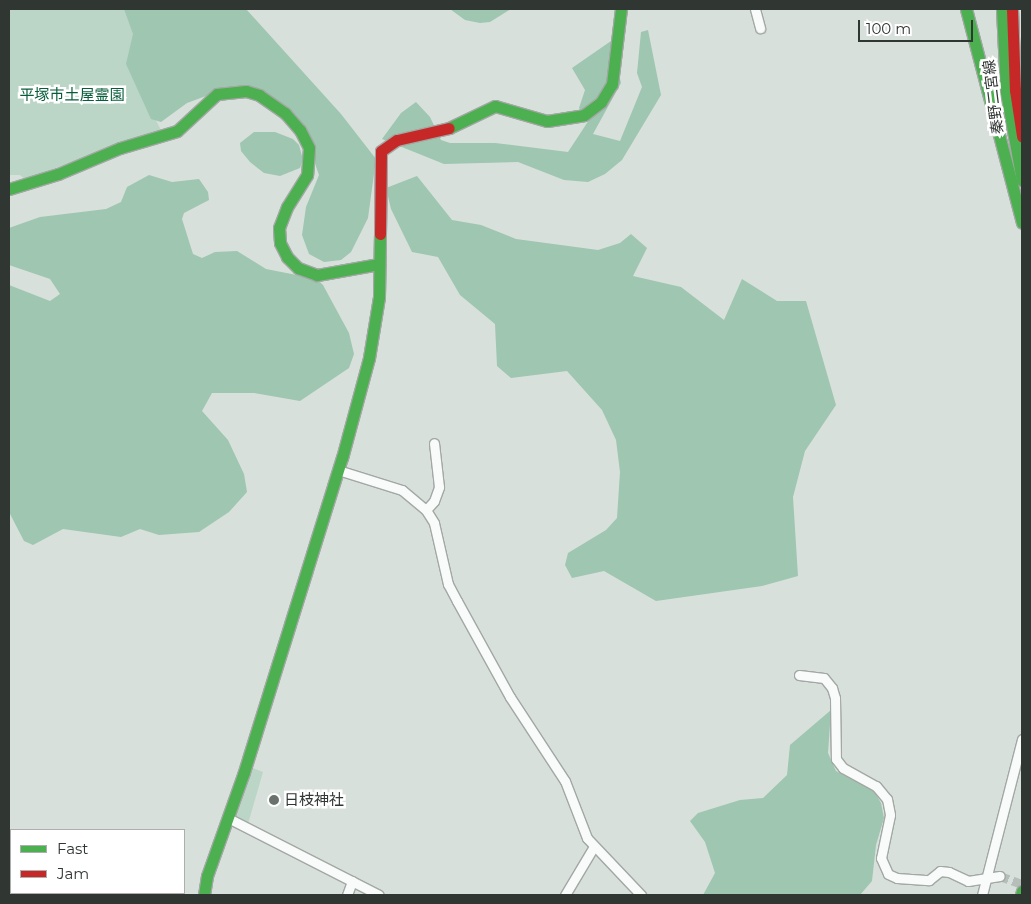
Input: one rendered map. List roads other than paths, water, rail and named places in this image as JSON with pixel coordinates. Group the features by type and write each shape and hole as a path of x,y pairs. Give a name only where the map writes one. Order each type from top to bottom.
{"main road":[{"path":"204,895 207,876 228,818 338,470 368,358 378,297 381,151 397,140 443,132 495,106 504,106 547,120 584,115 601,102 612,84 621,9"},
{"path":"966,9 1022,223"},
{"name":"秦野二宮線","path":"1002,9 1006,92 1022,181"},
{"name":"秦野二宮線","path":"1012,9 1017,44 1022,136"},
{"path":"9,189 58,174 120,148 177,131 217,94 246,91 259,95 285,114 300,130 309,148 307,175 287,206 279,228 280,243 287,258 298,268 316,275 379,264"},
{"path":"1021,895 1022,891"}],"street":[{"path":"756,9 760,28"},
{"path":"426,510 434,501 439,487 434,443"},
{"path":"338,470 402,490 426,510 434,523 448,584 510,698 565,782 593,848 641,895"},
{"path":"799,676 824,678 832,688 835,698 836,759 843,768 876,786 887,799 890,815 881,858 888,874 897,878 929,880 940,871 968,881 1000,876"},
{"path":"982,895 1022,739"},
{"path":"228,818 379,895"},
{"path":"565,895 593,848"},
{"path":"347,895 352,881"}],"tunnel":[{"path":"1000,876 1022,884"}],"place":[{"name":"日枝神社","path":"274,800"}],"park label":[{"name":"平塚市土屋霊園","path":"72,95"}]}
